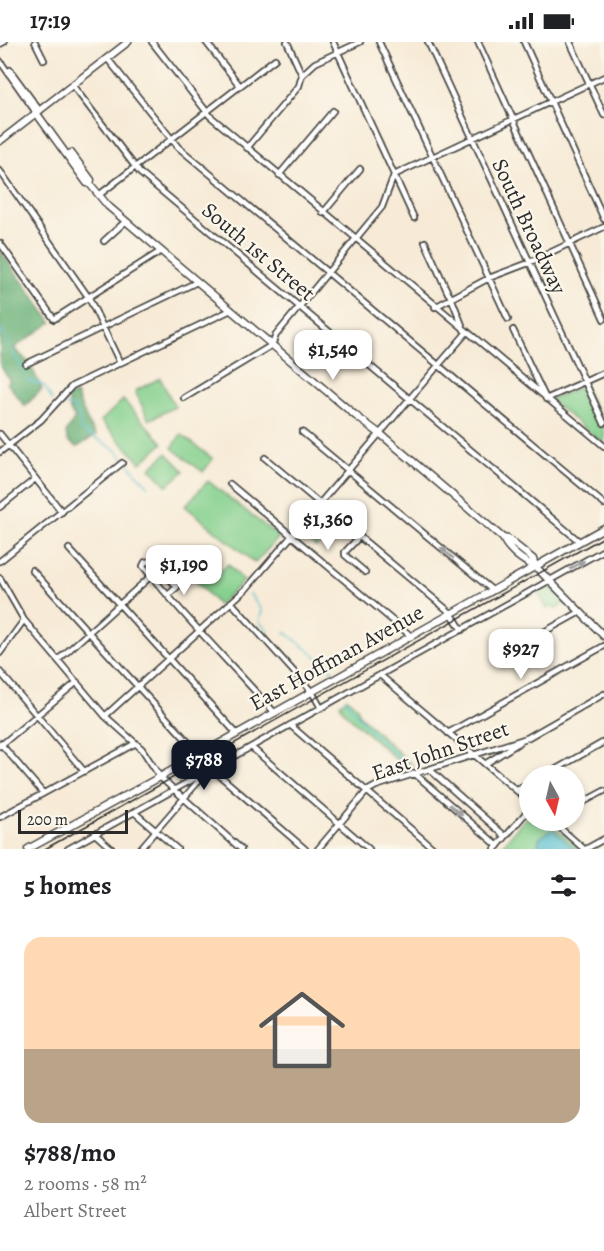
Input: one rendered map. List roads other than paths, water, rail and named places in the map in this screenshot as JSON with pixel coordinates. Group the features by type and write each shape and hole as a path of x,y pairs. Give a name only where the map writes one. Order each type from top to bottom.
{"main road":[{"path":"0,140 128,42"},
{"path":"38,112 87,183 108,206 503,538 508,547 543,573 604,636"},
{"name":"East Hoffman Avenue","path":"28,849 604,528"}],"street":[{"path":"35,42 44,60"},
{"path":"152,42 206,112 435,307 604,446"},
{"path":"206,42 240,86"},
{"path":"287,42 302,75"},
{"path":"333,42 414,218"},
{"path":"247,148 299,86 302,75 315,63 360,42"},
{"path":"379,42 508,319"},
{"name":"South Broadway","path":"428,42 604,423"},
{"path":"478,42 604,319"},
{"path":"524,42 604,219"},
{"path":"570,42 604,115"},
{"path":"107,58 171,140 604,504"},
{"path":"99,195 274,59"},
{"path":"1,63 38,112"},
{"path":"184,398 272,345 276,335 299,306 382,207 394,176 604,77"},
{"name":"South 1st Street","path":"73,86 140,173 579,541"},
{"path":"279,175 333,111"},
{"path":"323,213 360,169"},
{"path":"0,171 89,298 120,363"},
{"path":"104,241 126,221"},
{"path":"435,307 489,278 529,263 604,227"},
{"path":"425,242 465,331"},
{"path":"0,243 54,319 161,251"},
{"path":"26,364 197,282"},
{"path":"0,452 41,420 72,387 231,310"},
{"path":"513,330 546,399"},
{"path":"105,716 247,588 349,471 465,331"},
{"path":"546,399 604,373"},
{"path":"302,432 492,591"},
{"path":"0,434 62,512"},
{"path":"265,458 451,613 462,630"},
{"path":"0,561 122,463"},
{"path":"0,507 35,479"},
{"path":"230,484 411,636"},
{"path":"360,536 345,555 365,573"},
{"path":"69,549 237,734"},
{"name":"East Hoffman Avenue","path":"68,849 604,550"},
{"path":"168,595 177,587 154,561 150,560 143,565 151,576 168,595 274,712"},
{"path":"32,570 200,755"},
{"path":"58,660 151,576"},
{"path":"0,578 24,621 105,716 136,743 160,777 173,790 241,849"},
{"path":"231,602 312,692 321,708"},
{"path":"524,643 580,612"},
{"path":"0,653 24,621"},
{"path":"448,733 604,646"},
{"path":"0,672 84,771"},
{"path":"380,675 517,790"},
{"path":"43,793 0,744 77,682"},
{"name":"East John Street","path":"485,764 604,694"},
{"path":"290,725 434,849"},
{"name":"East John Street","path":"318,849 367,791 414,773 527,738"},
{"path":"563,765 604,742"},
{"path":"0,816 136,743"},
{"path":"251,747 369,849"},
{"path":"140,849 199,779 212,769 305,849"},
{"path":"429,769 505,836"},
{"path":"414,773 497,847 519,820"},
{"path":"585,801 604,791"},
{"path":"134,812 177,849"},
{"path":"564,831 585,849 604,839"},
{"path":"95,834 112,849"}],"water":[{"path":"549,831 554,831 575,849 538,849 539,839"}],"waterway":[{"path":"0,327 28,381 44,385 52,400"},
{"path":"61,405 74,408 78,415 80,429 116,450 148,486"},
{"path":"250,594 262,611 259,622 269,631"},
{"path":"285,632 329,666 332,671"},
{"path":"345,699 376,737 413,770"}],"railway":[{"path":"45,849 604,537"}]}
